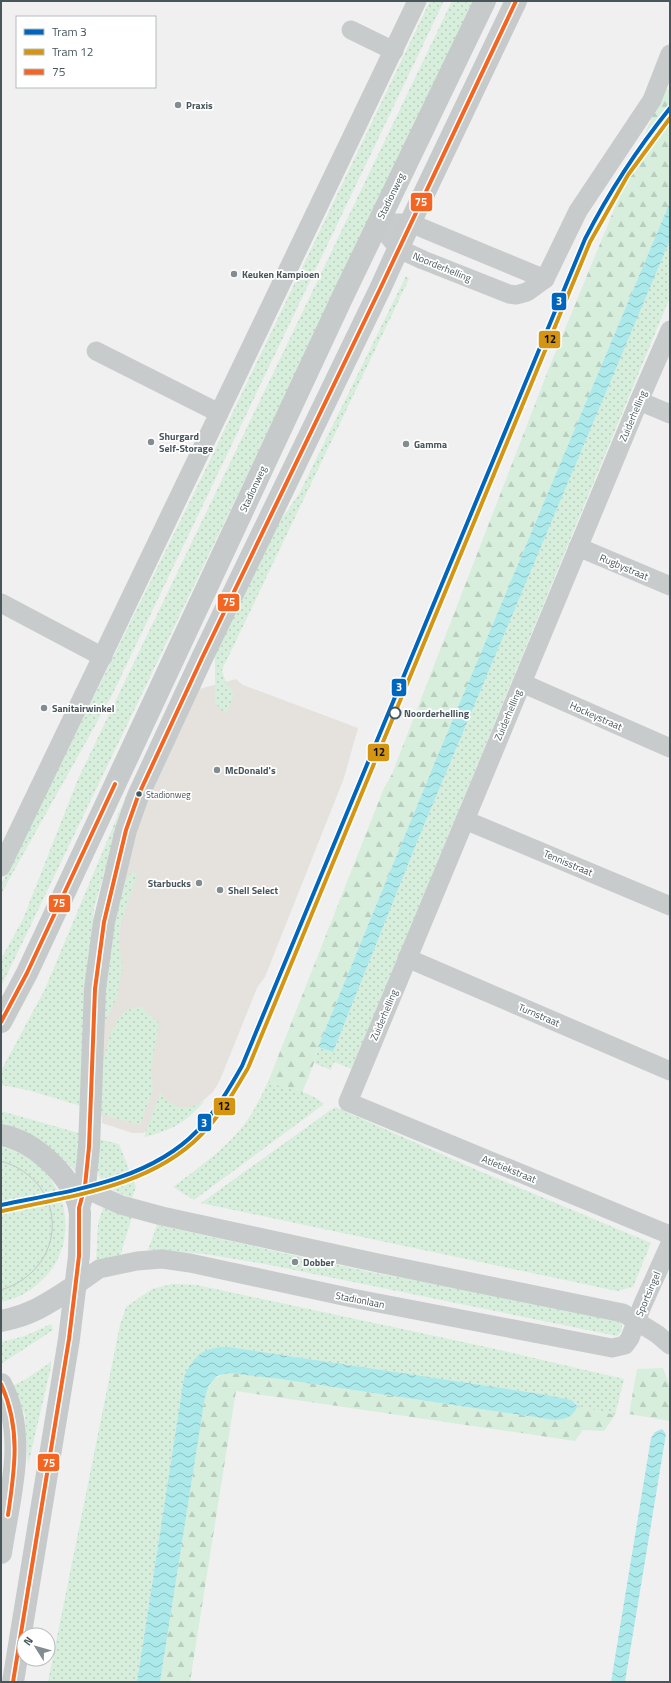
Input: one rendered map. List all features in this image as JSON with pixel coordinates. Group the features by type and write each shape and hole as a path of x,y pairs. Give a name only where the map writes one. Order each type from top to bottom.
{"main road":[{"name":"Stadionweg","path":"1,1022 27,973 378,223 486,1"},
{"path":"12,1682 69,1339 91,1116 96,989 104,922 126,830 138,796 202,658 399,249 410,222 516,1"},
{"path":"1,1136 18,1141 36,1152 55,1166 63,1176 83,1190"},
{"path":"1,1321 22,1317 38,1310 75,1286"},
{"path":"1,1384 12,1408 15,1452 14,1479 1,1553"}],"street":[{"path":"1,867 417,1"},
{"path":"351,30 394,51"},
{"name":"Noorderhelling","path":"378,223 399,249 509,294 516,295 527,292 545,279 578,211 652,100 670,54"},
{"path":"378,223 410,222 545,279"},
{"name":"Zuiderhelling","path":"348,1102 578,547 670,330"},
{"path":"96,351 219,413"},
{"path":"639,401 670,414"},
{"name":"Rugbystraat","path":"578,547 670,586"},
{"path":"1,603 102,658"},
{"name":"Hockeystraat","path":"522,683 670,748"},
{"name":"Tennisstraat","path":"465,820 670,906"},
{"name":"Turnstraat","path":"408,958 670,1071"},
{"name":"Atletiekstraat","path":"348,1102 670,1235"},
{"path":"83,1190 138,1210 187,1222 623,1313 633,1330 657,1334 670,1345"},
{"name":"Sportsingel","path":"633,1330 642,1306 670,1244"},
{"name":"Stadionlaan","path":"75,1286 99,1269 137,1261 162,1259 190,1263 352,1298 612,1348 625,1345 633,1330"}],"shaded area":[{"path":"236,679 243,685 358,728 344,778 265,977 257,988 220,1080 213,1092 184,1117 165,1127 142,1133 132,1133 102,1123 103,1031 128,849 138,822 199,689"}],"green space":[{"path":"430,1 444,1 111,697 1,894 1,885 198,485"},
{"path":"452,1 475,1 1,987 1,959 23,919 78,779"},
{"path":"664,88 670,90 670,202 435,762 318,1047 314,1063 302,1093 268,1082 384,788 392,774 549,368"},
{"path":"670,240 670,297 352,1069 334,1062 331,1070 314,1063 318,1047 333,1052 419,837"},
{"path":"406,276 409,279 222,670 226,683 234,693 227,712 220,710 215,701 215,656 274,530 299,494"},
{"path":"128,791 94,908 87,991 84,1107 28,1090 1,1085 1,1071 45,989"},
{"path":"132,872 137,874 121,923 119,942 122,967 117,997 102,1028 105,948 121,886"},
{"path":"140,1006 159,1023 151,1069 153,1090 140,1125 97,1113 101,1074 107,1045 112,1032 118,1020 125,1012"},
{"path":"268,1082 298,1090 312,1096 324,1104 194,1200 173,1187 195,1171 236,1135 252,1113"},
{"path":"160,1093 171,1103 181,1108 198,1105 205,1101 178,1125 154,1135 144,1137"},
{"path":"335,1107 477,1170 651,1243 633,1287 617,1291 201,1203"},
{"path":"1,1111 82,1134 79,1174 41,1141 1,1125"},
{"path":"98,1139 119,1144 136,1187 132,1198 110,1188 100,1177 97,1170"},
{"path":"1,1147 25,1156 44,1171 57,1190 64,1211 65,1233 60,1255 47,1275 24,1294 1,1302"},
{"path":"104,1205 132,1217 120,1256 96,1265 98,1224"},
{"path":"157,1225 370,1272 565,1308 621,1322 622,1330 617,1336 265,1264 205,1254 148,1250"},
{"path":"172,1284 197,1285 491,1348 624,1379 615,1415 578,1406 576,1403 541,1394 229,1347 184,1377 137,1682 48,1682 51,1667 56,1667 56,1642 120,1325 126,1307 152,1289"},
{"path":"51,1324 53,1330 1,1364 1,1342 25,1336"},
{"path":"51,1362 28,1465 25,1415 12,1386 26,1379"},
{"path":"663,1368 670,1386 670,1421 629,1414 637,1369"},
{"path":"229,1373 280,1379 554,1420 574,1413 578,1406 615,1415 604,1431 583,1430 575,1441 236,1391 190,1682 160,1682 205,1397 209,1387 216,1378"}],"water":[{"path":"670,202 670,240 419,837 333,1052 318,1047 435,762"},
{"path":"229,1347 541,1394 571,1400 578,1406 568,1417 554,1420 280,1379 229,1373 217,1376 209,1385 205,1397 160,1682 137,1682 184,1377 192,1362 201,1353 212,1349"},
{"path":"662,1429 666,1434 625,1682 611,1682 651,1438 655,1432"}],"tram line":[{"name":"3","path":"1,1205 53,1195 105,1182 131,1173 155,1162 177,1148 197,1131 216,1108 232,1083 242,1066 585,239 624,171 670,108"},
{"name":"12","path":"2,1211 108,1187 134,1178 158,1167 181,1153 208,1128 221,1112 237,1086 248,1068 590,242 628,175 670,118"},
{"path":"1,1161 24,1171 40,1187 49,1205 52,1225 49,1245 39,1264 23,1279 1,1290"}],"transit line":[{"name":"75","path":"13,1682 69,1339 79,1256 79,1208 85,1186 89,1147 95,989 104,922 126,830 138,796 202,658 380,289 516,1"},
{"name":"75","path":"1,1022 27,973 115,784"},
{"name":"75","path":"1,1384 12,1416 15,1448 13,1481 8,1515"}],"place":[{"name":"Praxis","path":"178,105"},
{"name":"Keuken Kampioen","path":"234,274"},
{"name":"Shurgard Self-Storage","path":"151,442"},
{"name":"Gamma","path":"406,444"},
{"name":"Sanitairwinkel","path":"44,708"},
{"name":"Noorderhelling","path":"395,713"},
{"name":"McDonald's","path":"217,770"},
{"name":"Stadionweg","path":"139,794"},
{"name":"Starbucks","path":"199,883"},
{"name":"Shell Select","path":"220,890"},
{"name":"Dobber","path":"295,1262"}]}
